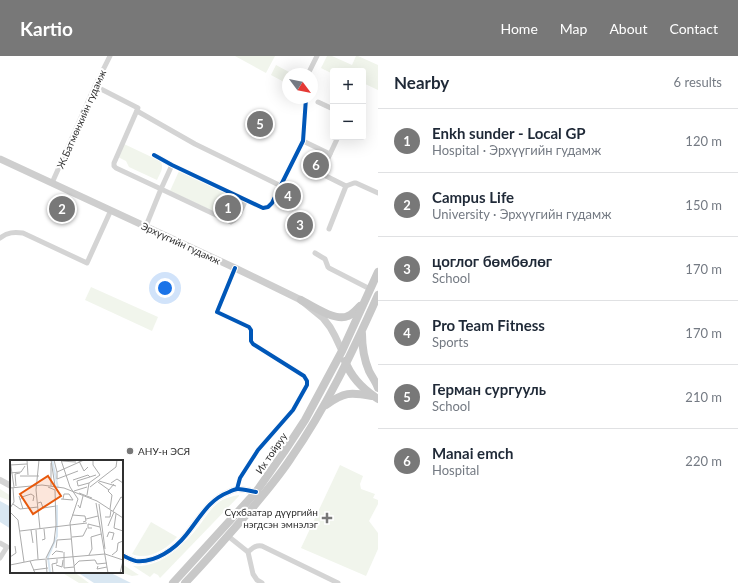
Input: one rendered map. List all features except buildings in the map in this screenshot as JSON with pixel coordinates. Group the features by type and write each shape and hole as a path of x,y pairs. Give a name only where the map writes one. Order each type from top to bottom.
{"main road":[{"name":"Эрхүүгийн гудамж","path":"0,159 112,210 301,300 323,318 330,327 342,351"},
{"name":"Их тойруу","path":"173,583 256,492 284,452 304,420 342,351 378,272"},
{"name":"Их тойруу","path":"185,583 228,536 292,458 346,364 378,295"},
{"path":"301,300 335,317 342,318 353,313 365,301"},
{"path":"362,332 362,351 369,372 378,388"},
{"path":"342,351 346,364 356,380 376,398"},
{"path":"322,408 340,396 348,394 357,393 376,398"}],"street":[{"name":"Ж.Батмөнхийн гудамж","path":"52,183 110,56"},
{"path":"311,68 317,56"},
{"path":"95,86 138,108 114,166 231,222 238,217 246,200"},
{"path":"318,102 330,108"},
{"path":"154,154 172,165 263,208 268,207 272,204 303,141 306,104"},
{"path":"137,112 195,144 281,186"},
{"path":"337,140 323,169 324,174 346,186 356,183 378,193"},
{"path":"303,141 330,154"},
{"path":"146,226 172,165"},
{"path":"329,229 346,186"},
{"path":"0,238 6,234 14,232 23,233 87,263 112,210"},
{"path":"315,253 325,259 329,268 370,289"},
{"path":"235,268 217,312 249,327 251,330 251,341 254,344 304,376 307,381 307,385 293,410 255,454 240,478 237,489"},
{"path":"0,480 10,485"},
{"path":"123,555 142,561 164,554 183,539 212,501 237,489 256,492"},
{"path":"228,536 248,552 253,574 257,580 262,583"},
{"path":"0,543 6,547 0,558"},
{"path":"248,552 254,547 262,546 338,583"}],"shaded area":[{"path":"235,56 275,56 266,73"},
{"path":"327,56 332,56 352,65 356,56 358,56 378,65 378,90 366,84 366,68 330,68 330,72 321,68"},
{"path":"276,65 282,68 282,81 271,75"},
{"path":"124,144 160,161 162,168 157,180 129,167 126,161 118,157"},
{"path":"179,171 238,198 228,218 170,191"},
{"path":"91,287 158,317 152,331 85,300"},
{"path":"340,465 363,476 360,484 361,489 375,494 373,498 378,500 378,504 369,521 378,533 378,549 366,576 301,548"},
{"path":"0,489 10,495 10,501 0,497"},
{"path":"239,495 160,578 154,573 150,577 133,566 143,566 153,563 170,554 193,534 216,504 226,498"},
{"path":"0,501 10,506 10,528 0,522"},
{"path":"151,522 177,537 168,546 157,553 144,556 132,554"},
{"path":"123,565 139,575 132,576 123,573"},
{"path":"63,573 75,573 89,583 79,583"},
{"path":"79,573 110,573 131,583 94,583"}],"cycle path":[{"path":"154,155 263,208 268,207 272,203 303,141 306,104"},
{"path":"235,268 217,312 249,327 251,330 251,341 253,344 304,376 307,381 307,385 293,410 258,450 240,478 237,489"},
{"path":"123,556 136,561 143,561 150,560 164,554 181,540 205,510 222,495 237,489 256,492"}],"place":[{"name":"Герман сургууль","path":"260,124"},
{"name":"Manai emch","path":"316,165"},
{"name":"Pro Team Fitness","path":"288,196"},
{"name":"Enkh sunder - Local GP","path":"228,208"},
{"name":"Campus Life","path":"62,209"},
{"name":"цоглог бөмбөлөг","path":"300,225"},
{"name":"АНУ-н ЭСЯ","path":"130,451"},
{"name":"Сүхбаатар дүүргийн нэгдсэн эмнэлэг","path":"327,518"}]}
